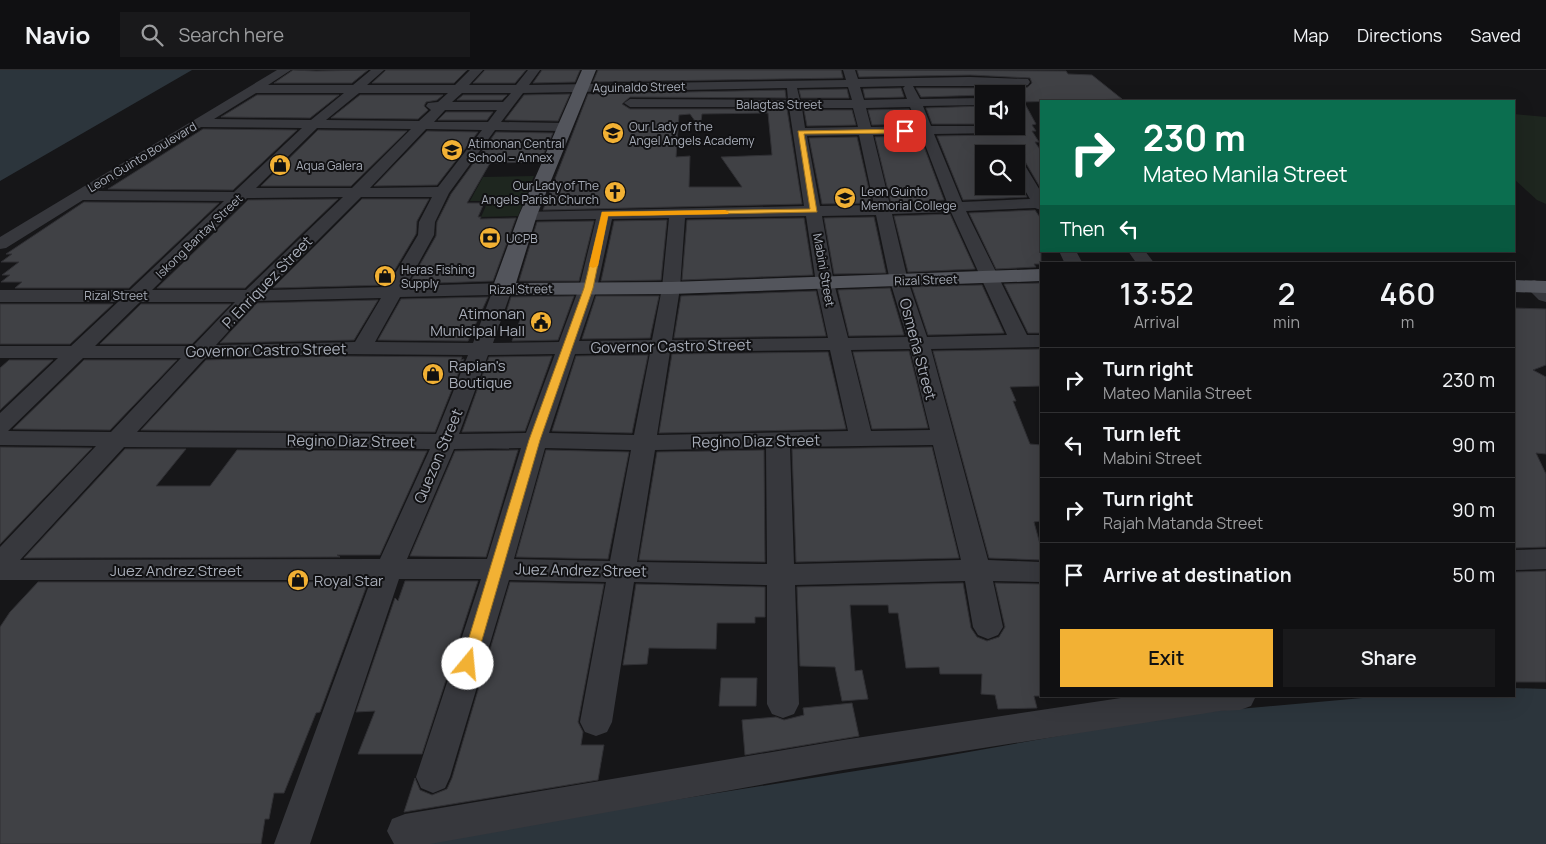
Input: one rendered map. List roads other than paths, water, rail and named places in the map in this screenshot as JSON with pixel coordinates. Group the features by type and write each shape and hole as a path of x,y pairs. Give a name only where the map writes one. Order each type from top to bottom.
{"main road":[{"name":"Quezon Street","path":"503,289 528,216 564,126 582,98 589,70"},
{"name":"Rizal Street","path":"503,289 671,288 1040,276"}],"street":[{"name":"Leon Guinto Boulevard","path":"0,244 285,70"},
{"name":"Iskong Bantay Street","path":"0,426 314,125 378,70"},
{"name":"P. Enriquez Street","path":"0,564 251,296 361,191 420,126 477,70"},
{"path":"360,349 426,235 427,222 442,192 522,89 534,70"},
{"name":"Mabini Street","path":"789,70 825,283 861,438"},
{"name":"Aguinaldo Street","path":"254,89 522,89 582,98 791,85 851,77 967,75 1024,82"},
{"path":"967,75 975,90"},
{"path":"905,76 925,131 958,208 1020,342"},
{"name":"Osmeña Street","path":"851,77 866,132 899,281 919,344 977,570 988,627"},
{"name":"Balagtas Street","path":"616,103 975,103"},
{"path":"336,105 355,105"},
{"path":"422,106 508,106"},
{"path":"199,124 564,126"},
{"path":"800,132 975,131"},
{"path":"1025,177 1040,202"},
{"path":"78,196 361,191 442,192"},
{"path":"528,216 884,210 1040,204"},
{"path":"596,722 671,288 677,213"},
{"path":"433,777 498,569 534,440 588,288 605,214"},
{"path":"1137,252 1144,262"},
{"name":"Rizal Street","path":"0,296 251,296 503,289"},
{"name":"Quezon Street","path":"292,844 389,569 445,442 503,289"},
{"name":"Governor Castro Street","path":"0,352 200,352 1040,342"},
{"name":"Regino Diaz Street","path":"0,438 445,442 534,440 643,443 942,437"},
{"path":"778,440 783,704"},
{"path":"1515,560 1546,559"},
{"name":"Juez Andrez Street","path":"0,570 498,569 622,570 781,575 977,570 1040,572"},
{"path":"405,831 1164,701 1225,697"}],"place":[{"name":"Our Lady of the Angel Angels Academy","path":"613,133"},
{"name":"Atimonan Central School – Annex","path":"452,150"},
{"name":"Aqua Galera","path":"280,165"},
{"name":"Our Lady of The Angels Parish Church","path":"615,192"},
{"name":"Leon Guinto Memorial College","path":"845,198"},
{"name":"UCPB","path":"490,238"},
{"name":"Heras Fishing Supply","path":"385,276"},
{"name":"Atimonan Municipal Hall","path":"541,322"},
{"name":"Rapian's Boutique","path":"433,374"},
{"name":"Royal Star","path":"298,580"}]}
